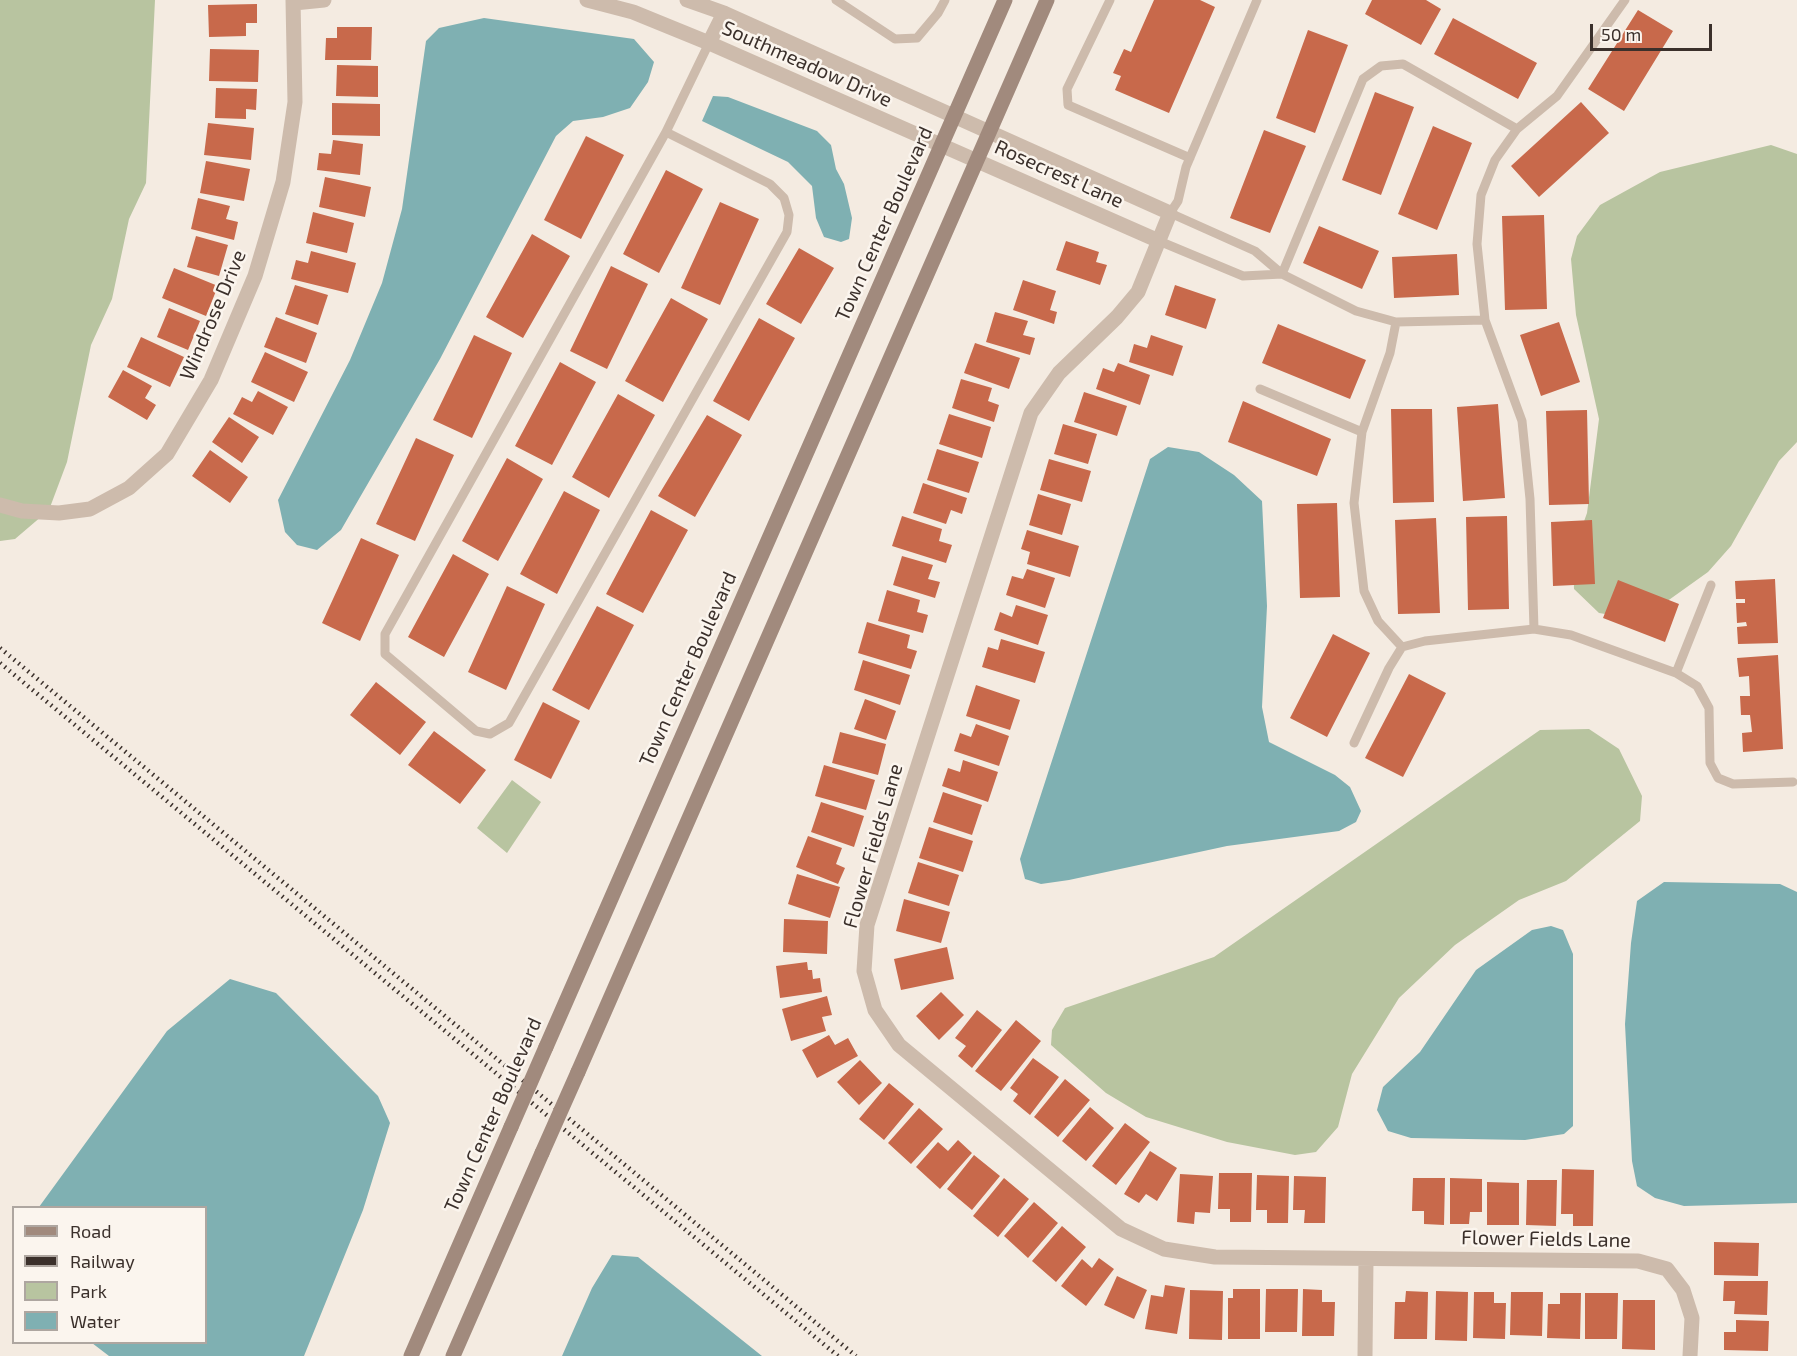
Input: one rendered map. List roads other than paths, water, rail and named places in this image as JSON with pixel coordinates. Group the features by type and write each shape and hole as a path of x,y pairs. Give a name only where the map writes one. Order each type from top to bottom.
{"main road":[{"name":"Town Center Boulevard","path":"411,1356 1005,0"},
{"path":"453,1356 1047,0"}],"street":[{"path":"294,2 324,0"},
{"name":"Southmeadow Drive","path":"587,0 633,12 709,43 941,145"},
{"name":"Southmeadow Drive","path":"687,0 723,13 988,132"},
{"name":"Windrose Drive","path":"0,505 22,512 59,513 90,509 129,488 167,454 205,389 255,276 283,182 295,102 294,2"},
{"path":"709,43 723,13"},
{"name":"Rosecrest Lane","path":"988,132 1170,213"},
{"name":"Rosecrest Lane","path":"941,145 1159,241"},
{"name":"Flower Fields Lane","path":"1170,213 1138,292 1117,317 1059,373 1031,413 867,925 864,971 875,1010 899,1045 1121,1229 1164,1249 1215,1257 1638,1261 1667,1269 1683,1290 1692,1318 1690,1356"},
{"path":"1365,1259 1365,1356"}],"lane":[{"path":"836,0 895,39 917,38 938,13 945,0"},
{"path":"1110,0 1066,89 1068,105 1190,158"},
{"path":"1257,0 1190,158 1178,201 1170,213 1255,251 1282,274 1356,311 1396,322 1485,320"},
{"path":"1534,629 1530,499 1522,421 1485,320 1477,244 1481,195 1495,160 1517,129 1557,96 1625,0"},
{"path":"666,132 770,184 784,198 789,215 787,232 509,723 490,734 476,731 385,654 385,634 666,132 709,43"},
{"path":"1282,274 1363,79 1381,66 1403,64 1517,129"},
{"path":"1159,241 1243,276 1282,274"},
{"path":"1396,322 1390,353 1362,432 1354,503 1364,591 1378,621 1402,647"},
{"path":"1260,389 1362,432"},
{"path":"1676,673 1711,585"},
{"path":"1354,743 1389,668 1402,647 1425,641 1534,629 1571,635 1676,673 1696,686 1709,708 1710,763 1718,778 1733,784 1793,782"}],"water":[{"path":"484,18 634,39 654,62 648,82 630,108 603,117 573,121 556,136 440,359 341,530 317,550 297,545 285,532 278,500 350,360 382,283 402,209 426,41 439,28"},
{"path":"713,96 728,97 817,131 831,145 836,169 844,184 852,218 849,239 841,242 824,237 816,218 812,186 788,162 702,121"},
{"path":"1168,447 1199,452 1234,475 1262,501 1267,606 1262,707 1269,742 1335,775 1350,787 1361,811 1356,822 1339,831 1227,846 1041,884 1025,879 1020,859 1150,459"},
{"path":"1664,882 1780,884 1797,892 1797,1203 1684,1206 1655,1198 1637,1186 1632,1161 1625,1024 1631,943 1637,901"},
{"path":"1551,926 1563,930 1573,954 1573,1126 1564,1134 1525,1140 1411,1138 1388,1131 1377,1110 1383,1087 1420,1052 1476,970 1532,930"},
{"path":"230,979 276,993 378,1096 390,1123 363,1210 304,1356 109,1356 93,1344 207,1344 207,1206 40,1206 167,1031"},
{"path":"612,1255 638,1257 762,1356 562,1356 592,1288"}],"railway":[{"path":"0,648 856,1356"},
{"path":"0,663 838,1356"}]}
